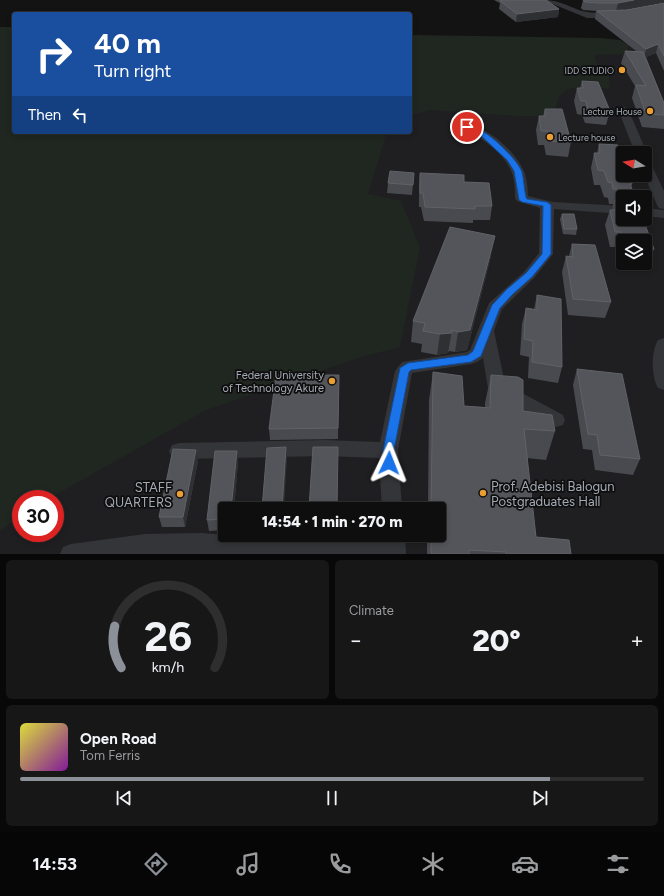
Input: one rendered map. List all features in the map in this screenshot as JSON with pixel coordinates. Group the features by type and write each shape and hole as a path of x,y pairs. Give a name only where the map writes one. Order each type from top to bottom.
{"street":[{"path":"547,0 587,15 622,15"},
{"path":"623,109 638,146"},
{"path":"467,127 481,132 510,159 518,171 522,198 525,201 547,205 616,210"},
{"path":"652,179 664,205"},
{"path":"392,502 388,450 404,371 408,366 471,358 477,353 495,307 529,275 546,254 547,205"},
{"path":"652,213 664,214"},
{"path":"486,330 497,388 556,420"},
{"path":"664,344 662,352 662,371 664,383"},
{"path":"179,451 324,448 388,450"},
{"path":"71,554 145,544 201,544 314,551 394,546"}],"shaded area":[{"path":"0,27 12,27 12,134 386,134 368,194 401,201 420,247 400,347 358,358 206,410 64,490 12,490 12,522 0,531"},
{"name":"Federal University of Technology Akure","path":"0,28 12,117 12,134 412,134 412,35 664,44 664,554 0,554"},
{"path":"412,35 600,38 620,40 628,45 628,54 594,55 599,68 609,74 610,89 580,87 566,90 561,94 558,100 555,116 514,116 431,110 412,115"}],"building":[{"path":"546,0 559,9 517,14 500,1"},
{"path":"583,0 634,0 618,3 599,3 585,2"},
{"path":"664,3 664,56 658,44 646,49 597,11 626,10"},
{"path":"625,51 643,52 664,103 664,115 646,114 636,85 646,86"},
{"path":"582,81 598,82 610,111 588,110 586,101 581,101 577,88 583,88"},
{"path":"545,109 562,109 571,142 549,141 547,131 541,131 539,116 545,116"},
{"path":"599,144 618,145 616,146 616,182 631,182 632,184 630,184 632,190 613,189 612,183 608,182 604,171 598,170 594,153 600,153"},
{"path":"390,171 414,173 413,185 388,183"},
{"path":"420,173 464,175 464,182 489,183 492,206 475,206 475,209 425,207 423,193 420,193"},
{"path":"610,210 616,210 616,226 646,226 648,234 622,234 621,232 615,232"},
{"path":"562,214 574,214 577,229 564,229"},
{"path":"450,227 495,236 470,330 458,332 452,330 452,333 440,334 423,331 425,323 413,321"},
{"path":"572,244 595,245 611,302 573,299 566,256 573,257"},
{"path":"537,295 561,299 562,367 532,362 533,341 524,339 526,308 537,310"},
{"path":"577,369 622,374 640,459 600,455 597,435 588,434"},
{"path":"433,372 462,376 464,406 490,408 491,375 518,377 523,380 523,411 552,415 555,431 524,429 536,537 569,540 571,554 506,554 506,552 469,550 469,554 431,554 431,542 446,542 446,502 431,502"},
{"path":"276,375 339,375 338,428 269,429"},
{"path":"286,447 282,502 263,502 267,448"},
{"path":"313,447 338,447 337,502 309,502"},
{"name":"STAFF QUARTERS","path":"173,449 196,450 183,517 159,517"},
{"path":"215,451 237,451 232,502 218,502 218,519 207,520"}],"place":[{"name":"IDD STUDIO","path":"622,70"},
{"name":"Lecture House","path":"650,111"},
{"name":"Lecture house","path":"550,137"},
{"name":"Federal University of Technology Akure","path":"332,381"},
{"name":"Prof. Adebisi Balogun Postgraduates Hall","path":"483,493"},
{"name":"STAFF QUARTERS","path":"180,494"}],"route":[{"path":"389,463 388,450 404,371 408,366 471,358 480,348 488,322 495,307 540,264 546,254 548,238 547,205 525,201 522,198 518,171 510,159 481,132 467,127"}]}
